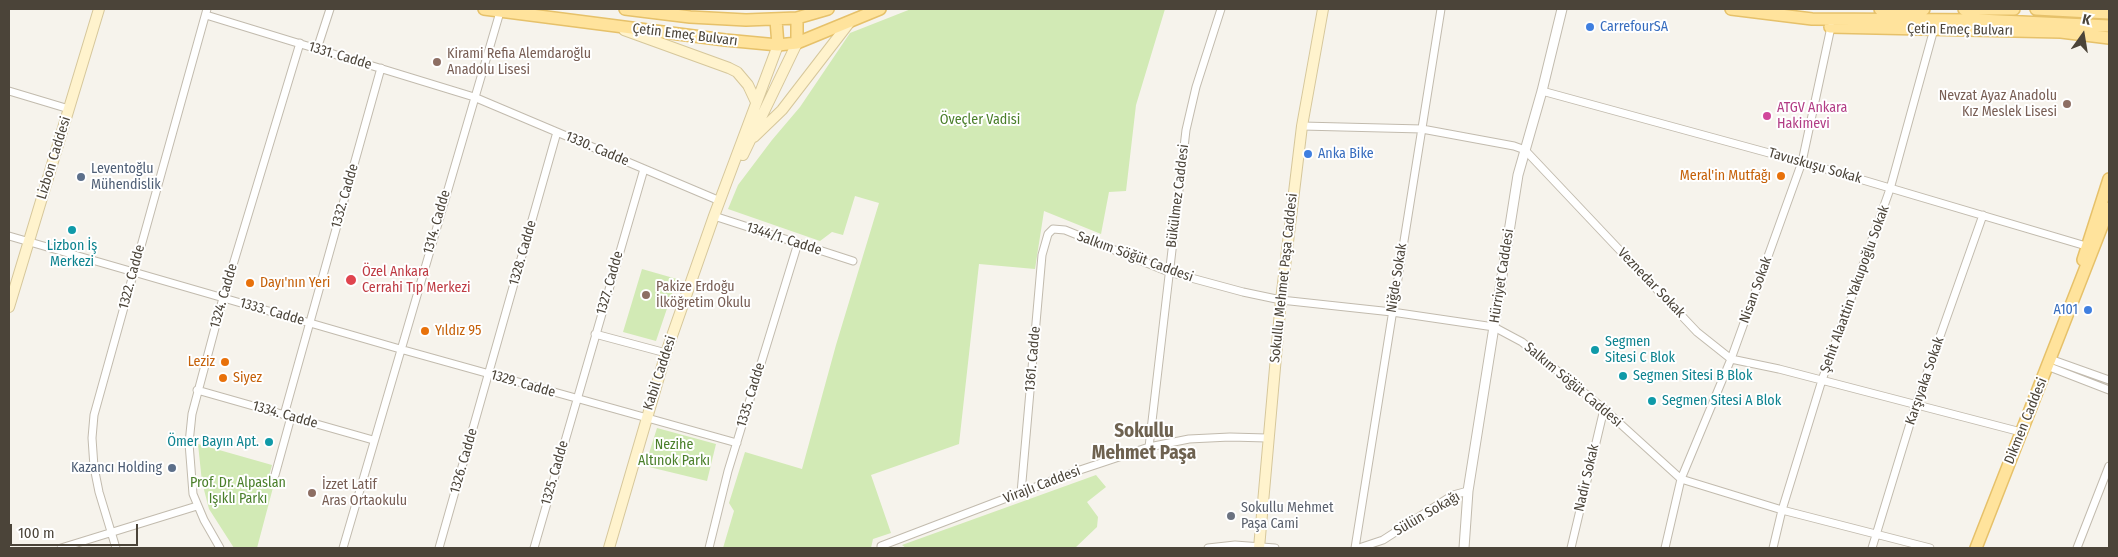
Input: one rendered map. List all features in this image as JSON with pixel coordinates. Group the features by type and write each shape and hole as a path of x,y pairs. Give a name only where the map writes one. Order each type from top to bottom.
{"main road":[{"name":"Lizbon Caddesi","path":"9,307 99,9"},
{"name":"Çetin Emeç Bulvarı","path":"484,9 778,45 797,43 880,9"},
{"name":"Çetin Emeç Bulvarı","path":"625,9 690,16 776,20 797,18 828,9"},
{"name":"Sokullu Mehmet Paşa Caddesi","path":"1259,548 1267,438 1281,300 1302,126 1322,9"},
{"name":"Çetin Emeç Bulvarı","path":"1731,9 1812,19 1978,20 2109,26"},
{"name":"Çetin Emeç Bulvarı","path":"1880,9 1924,9"},
{"name":"Çetin Emeç Bulvarı","path":"1964,9 2014,9"},
{"path":"2036,9 2109,13"},
{"path":"797,18 797,43"},
{"name":"Çetin Emeç Bulvarı","path":"1812,19 1831,27 2061,32 2109,38"},
{"path":"776,20 778,45"},
{"path":"750,141 782,110 849,23"},
{"path":"611,25 737,72 748,85 756,102"},
{"name":"Kabil Caddesi","path":"720,201 797,43"},
{"name":"Kabil Caddesi","path":"609,548 666,353 714,216 778,45"},
{"name":"Dikmen Caddesi","path":"1976,548 2075,293 2109,179"},
{"name":"Dikmen Caddesi","path":"2090,247 2109,208"}],"street":[{"path":"317,49 330,9"},
{"name":"Bükülmez Caddesi","path":"1149,447 1186,130 1196,88 1221,9"},
{"name":"Niğde Sokak","path":"1355,548 1441,9"},
{"name":"Hürriyet Caddesi","path":"1464,548 1468,491 1518,175 1542,91 1562,9"},
{"name":"1331. Cadde","path":"206,12 317,49 474,97"},
{"name":"1322. Cadde","path":"116,548 96,480 93,426 97,403 133,271 206,12"},
{"name":"1314. Cadde","path":"343,548 373,440 500,12"},
{"name":"Nisan Sokak","path":"1664,548 1681,479 1731,359 1802,162 1831,27"},
{"name":"Şehit Alaattin Yakupoğlu Sokak","path":"1773,548 1782,510 1822,380 1890,189 1934,29"},
{"name":"1324. Cadde","path":"220,548 197,506 191,479 189,444 192,414 223,298 300,43"},
{"name":"1332. Cadde","path":"274,474 308,323 381,68"},
{"path":"9,91 69,109"},
{"name":"Tavuskuşu Sokak","path":"1542,91 1802,162 2090,247"},
{"name":"1330. Cadde","path":"474,97 720,201"},
{"path":"1302,126 1422,129 1514,146 1525,150"},
{"name":"1328. Cadde","path":"489,374 557,132"},
{"name":"Veznedar Sokak","path":"1525,150 1697,332 1731,359 1822,380 2021,432"},
{"name":"1327. Cadde","path":"576,398 644,168"},
{"name":"Karşıyaka Sokak","path":"1872,548 1916,404 1983,215"},
{"name":"1344/1. Cadde","path":"714,216 853,261"},
{"name":"Salkım Söğüt Caddesi","path":"1053,229 1065,230 1169,272 1281,300 1392,312 1494,327 1522,342 1604,409 1681,479 1782,510 1930,548"},
{"name":"1361. Cadde","path":"1021,493 1042,254 1048,234 1053,229"},
{"name":"1333. Cadde","path":"9,236 400,350"},
{"name":"1335. Cadde","path":"709,548 725,482 798,243"},
{"path":"595,334 666,353"},
{"name":"1329. Cadde","path":"400,350 737,443"},
{"path":"2049,362 2109,380"},
{"path":"2049,362 2109,390"},
{"name":"1326. Cadde","path":"439,548 489,374"},
{"name":"1334. Cadde","path":"197,390 373,440"},
{"name":"1325. Cadde","path":"534,548 576,398"},
{"name":"Nadir Sokak","path":"1571,548 1604,409"},
{"name":"Virajlı Caddesi","path":"881,547 1021,493 1149,447 1189,440 1230,437 1267,438"},
{"path":"2077,548 2109,466"},
{"name":"Sülün Sokağı","path":"1359,548 1383,540 1453,495 1468,491"},
{"path":"61,548 197,506"},
{"path":"1208,548 1235,545 1275,548"}],"green space":[{"name":"Öveçler Vadisi","path":"911,9 1165,9 1136,105 1126,191 1109,192 1101,234 1044,211 1035,269 979,264 959,444 871,475 891,533 873,539 871,548 723,548 734,511 729,503 745,452 802,469 836,345 879,203 855,196 843,235 832,232 820,241 728,209 738,185 800,107 850,33"},
{"path":"642,269 677,279 656,341 623,332"},
{"name":"Nezihe Altınok Parkı","path":"657,428 716,444 707,481 645,466"},
{"name":"Prof. Dr. Alpaslan Işıklı Parkı","path":"198,444 272,465 269,476 275,480 257,548 234,548 209,509 202,482"},
{"path":"1096,475 1106,487 1087,502 1098,517 1097,527 1075,548 906,548 902,545"}],"place":[{"name":"CarrefourSA","path":"1590,27"},
{"name":"Kirami Refia Alemdaroğlu Anadolu Lisesi","path":"437,62"},
{"name":"Nevzat Ayaz Anadolu Kız Meslek Lisesi","path":"2067,104"},
{"name":"ATGV Ankara Hakimevi","path":"1767,116"},
{"name":"Anka Bike","path":"1308,154"},
{"name":"Meral'in Mutfağı","path":"1781,176"},
{"name":"Leventoğlu Mühendislik","path":"81,177"},
{"name":"Lizbon İş Merkezi","path":"72,230"},
{"name":"Özel Ankara Cerrahi Tıp Merkezi","path":"351,280"},
{"name":"Dayı'nın Yeri","path":"250,283"},
{"name":"Pakize Erdoğu İlköğretim Okulu","path":"646,295"},
{"name":"A101","path":"2088,310"},
{"name":"Yıldız 95","path":"425,331"},
{"name":"Segmen Sitesi C Blok","path":"1595,350"},
{"name":"Leziz","path":"225,362"},
{"name":"Segmen Sitesi B Blok","path":"1623,376"},
{"name":"Siyez","path":"223,378"},
{"name":"Segmen Sitesi A Blok","path":"1652,401"},
{"name":"Ömer Bayın Apt.","path":"269,442"},
{"name":"Kazancı Holding","path":"172,468"},
{"name":"İzzet Latif Aras Ortaokulu","path":"312,493"},
{"name":"Sokullu Mehmet Paşa Cami","path":"1231,516"}],"district":[{"name":"Sokullu Mehmet Paşa","path":"1144,443"}]}
